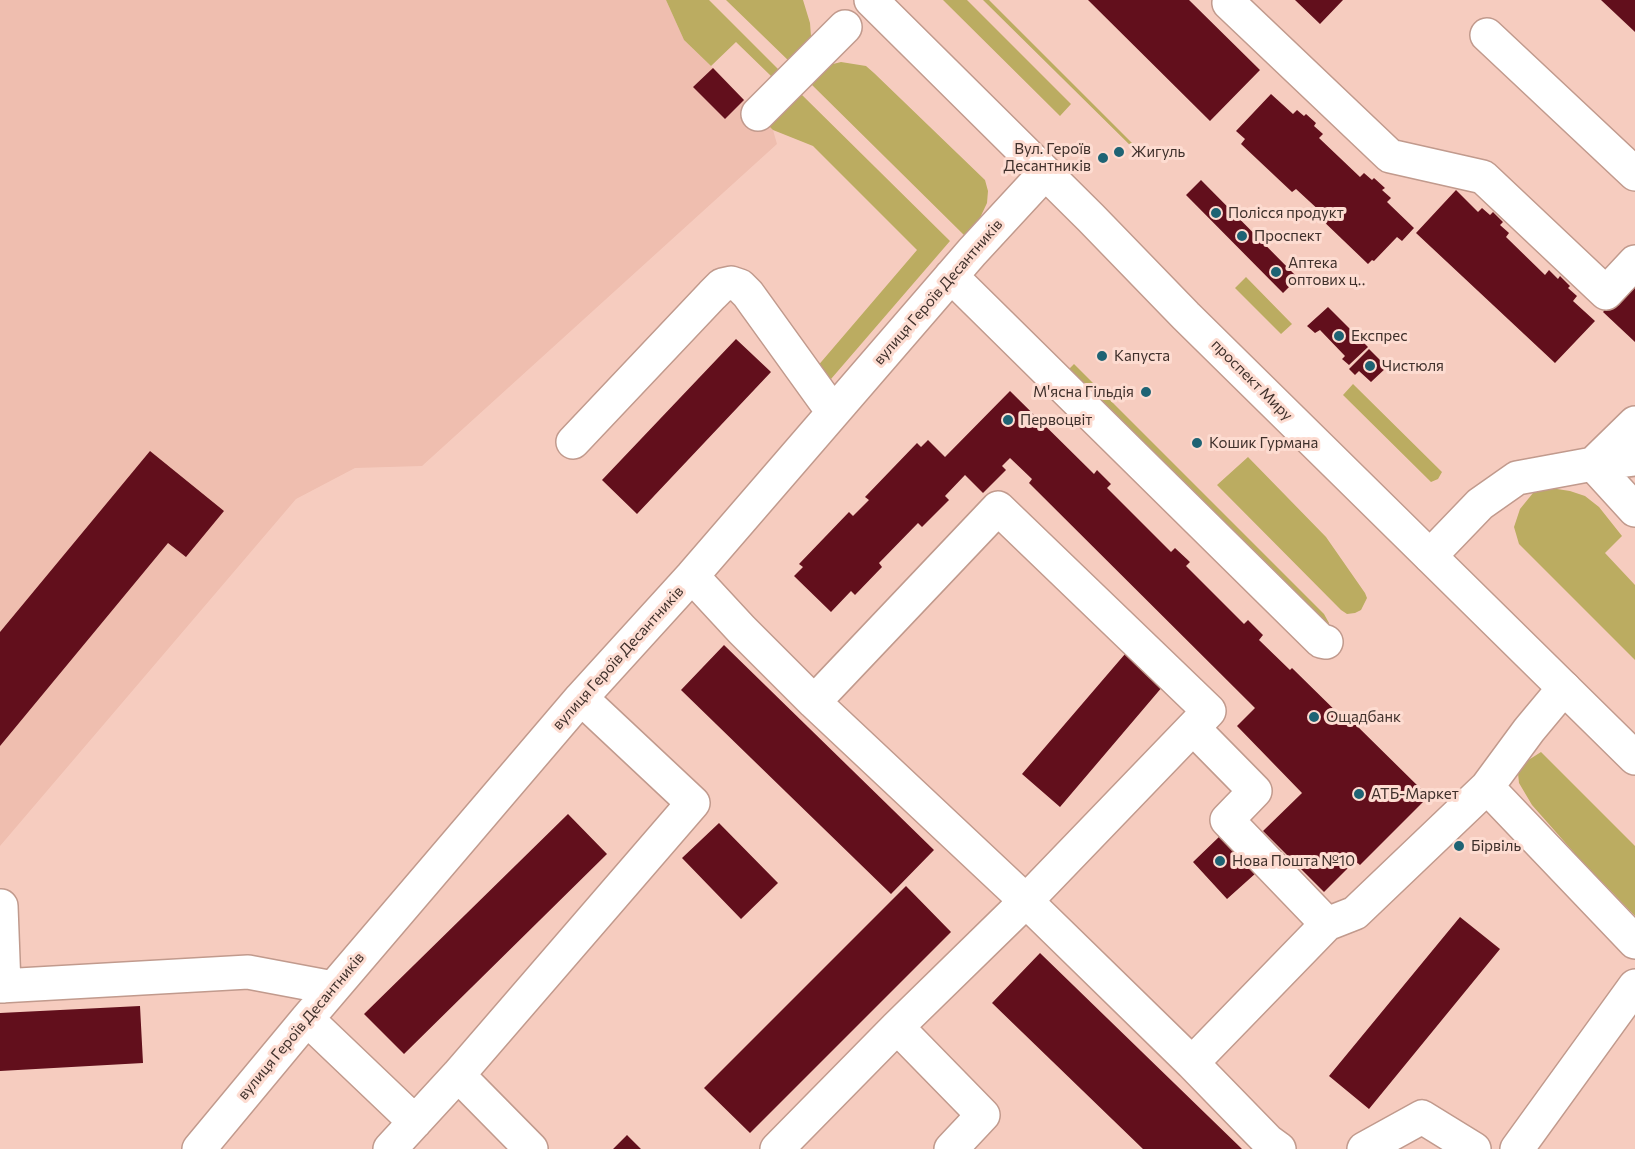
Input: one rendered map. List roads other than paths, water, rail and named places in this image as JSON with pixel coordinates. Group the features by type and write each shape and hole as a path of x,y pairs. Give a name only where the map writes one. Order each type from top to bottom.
{"street":[{"name":"проспект Миру","path":"871,0 1186,316 1635,758"},
{"path":"1229,1 1390,156 1483,177 1606,293 1635,262"},
{"path":"758,114 845,27"},
{"path":"1487,35 1635,174"},
{"name":"вулиця Героїв Десантників","path":"199,1149 580,698 692,576 951,276 1045,173"},
{"path":"951,276 1321,641 1326,642"},
{"path":"573,442 712,295 722,285 731,283 740,286 748,294 832,412"},
{"path":"1593,464 1635,423"},
{"path":"1430,556 1480,504 1517,478 1635,459"},
{"path":"1593,464 1635,510"},
{"path":"777,1149 1026,901 1209,711 998,508 814,702"},
{"path":"692,576 814,702 1026,901 1269,1141 1280,1149"},
{"path":"1192,1063 1327,924 1354,913 1493,774 1564,688"},
{"path":"390,1149 458,1075 693,803 580,698"},
{"path":"1193,728 1255,791 1227,820 1327,924"},
{"path":"1493,774 1635,942"},
{"path":"1,906 2,986 248,972 333,988"},
{"path":"1516,1149 1635,986"},
{"path":"307,1019 415,1122"},
{"path":"897,1027 983,1115 951,1149"},
{"path":"458,1075 531,1149"},
{"path":"1365,1149 1422,1117 1474,1149"}],"place":[{"name":"Жигуль","path":"1119,152"},
{"name":"Вул. Героїв Десантників","path":"1103,158"},
{"name":"Полісся продукт","path":"1216,213"},
{"name":"Проспект","path":"1242,236"},
{"name":"Аптека оптових ц‥","path":"1276,272"},
{"name":"Експрес","path":"1339,336"},
{"name":"Капуста","path":"1102,356"},
{"name":"Чистюля","path":"1370,366"},
{"name":"М'ясна Гільдія","path":"1146,392"},
{"name":"Первоцвіт","path":"1008,420"},
{"name":"Кошик Гурмана","path":"1197,443"},
{"name":"Ощадбанк","path":"1314,717"},
{"name":"АТБ-Маркет","path":"1359,794"},
{"name":"Бірвіль","path":"1459,846"},
{"name":"Нова Пошта №10","path":"1220,861"}]}
